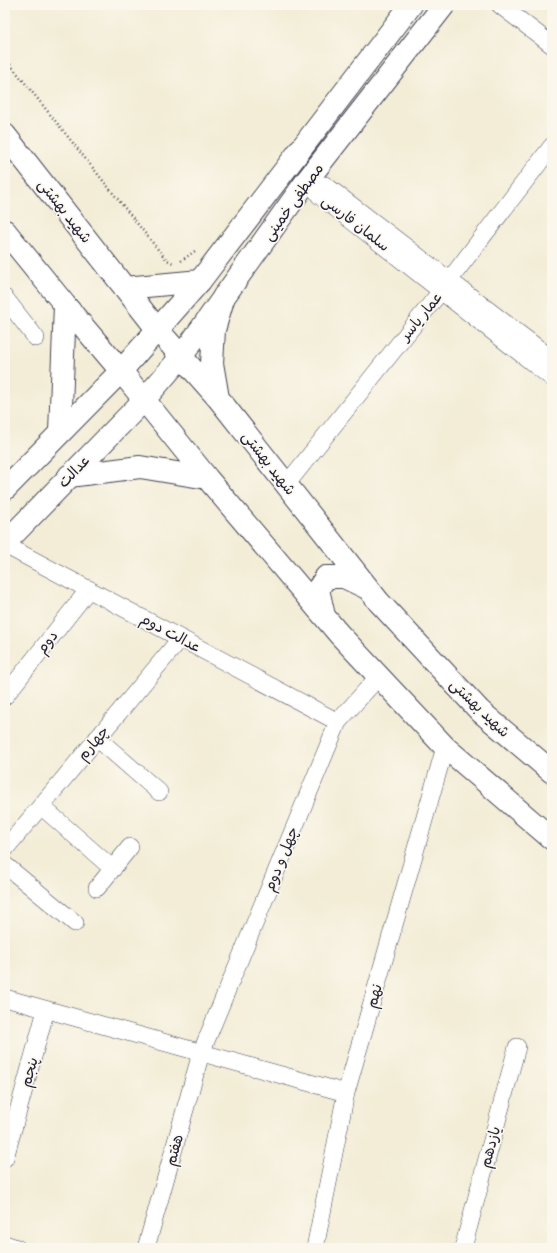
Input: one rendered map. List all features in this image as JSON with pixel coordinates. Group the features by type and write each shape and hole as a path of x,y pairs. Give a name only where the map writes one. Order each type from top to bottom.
{"main road":[{"name":"مصطفی خمینی","path":"121,371 200,281 411,5"},
{"name":"مصطفی خمینی","path":"144,400 181,357 308,179 444,5"},
{"name":"شهید بهشتی","path":"5,135 157,329 218,398 379,602 480,711 552,772"},
{"path":"290,164 308,179"},
{"path":"5,231 207,478 324,616 445,747 552,838"},
{"path":"125,288 200,281"},
{"path":"218,398 212,363 214,330 224,296"},
{"path":"60,432 65,305"},
{"path":"5,489 121,371"},
{"name":"عدالت","path":"5,544 144,400"},
{"path":"69,476 140,467 207,478"},
{"path":"324,616 318,589 326,577 344,577 368,589"}],"street":[{"path":"500,5 552,45"},
{"name":"عمار یاسر","path":"286,485 445,285 552,146"},
{"name":"سلمان فارسی","path":"308,179 320,196 552,359"},
{"name":"سلمان فارسی","path":"445,285 552,378"},
{"path":"5,298 36,338"},
{"name":"عدالت دوم","path":"5,544 338,722"},
{"name":"دوم","path":"5,696 89,589"},
{"name":"چهارم","path":"5,848 181,638"},
{"name":"چهل و دوم","path":"202,1053 338,722 379,676"},
{"path":"97,738 159,792"},
{"name":"نهم","path":"315,1248 346,1093 445,747"},
{"path":"41,806 113,869"},
{"path":"97,888 130,847"},
{"path":"5,865 75,923"},
{"path":"5,998 346,1093"},
{"name":"پنجم","path":"5,1158 46,1010"},
{"name":"یازدهم","path":"463,1248 516,1047"},
{"name":"هفتم","path":"146,1248 202,1053"},
{"path":"5,1244 17,1248"}],"path":[{"path":"5,58 167,260 174,263 178,262 187,258 198,249"}]}
